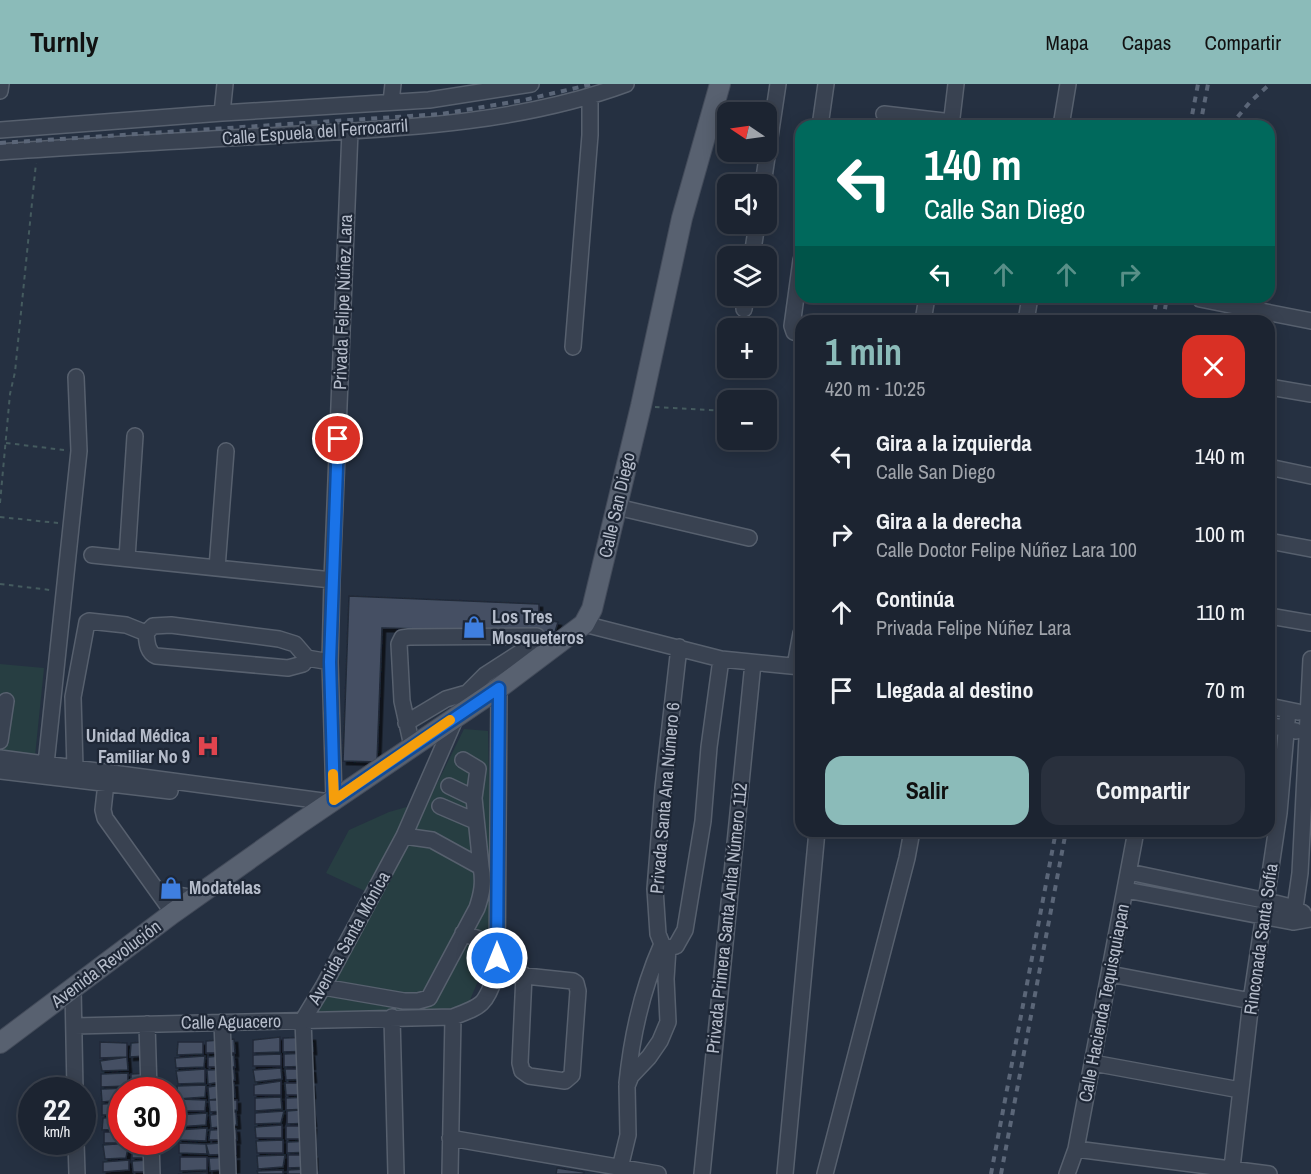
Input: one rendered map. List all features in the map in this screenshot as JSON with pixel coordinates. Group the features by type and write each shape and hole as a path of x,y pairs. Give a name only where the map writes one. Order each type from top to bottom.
{"main road":[{"name":"Calle San Diego","path":"584,624 592,609 617,507 682,218 720,84"},
{"path":"328,803 412,746 466,704 499,688 584,624"},
{"name":"Avenida Revolución","path":"0,1043 173,914 328,803"}],"street":[{"path":"0,84 0,91"},
{"path":"222,113 225,84"},
{"path":"391,102 393,84"},
{"name":"Calle Espuela del Ferrocarril","path":"0,130 429,100 478,89 531,84"},
{"name":"Calle Espuela del Ferrocarril","path":"0,152 350,131 477,120 572,102 626,84"},
{"path":"764,174 778,84"},
{"path":"821,120 826,84"},
{"path":"952,120 956,84"},
{"path":"1062,120 1068,84"},
{"path":"573,347 590,135 590,96"},
{"path":"885,114 925,120"},
{"name":"Privada Felipe Núñez Lara","path":"328,803 332,580 350,131"},
{"path":"795,303 792,326 795,330"},
{"path":"1208,303 1227,313 1248,315"},
{"path":"1275,318 1311,321"},
{"path":"46,764 79,451 76,376"},
{"path":"1275,388 1311,394"},
{"path":"127,558 135,436"},
{"path":"217,568 226,451"},
{"path":"1275,468 1311,476"},
{"path":"617,507 749,538"},
{"path":"1275,542 1311,549"},
{"path":"92,555 332,580"},
{"path":"1275,617 1311,623"},
{"path":"75,768 73,697 87,622 126,625 146,633"},
{"path":"584,624 720,659 795,667"},
{"path":"146,633 153,626 171,625 279,639 295,644 307,658 330,662"},
{"path":"146,633 150,651 156,656 288,668 303,664 307,658"},
{"path":"406,723 446,699 466,704 485,675 538,641 537,636 410,637 402,639 399,644 401,691 406,723 412,746"},
{"name":"Privada Santa Ana Número 6","path":"629,1081 660,1041 668,1022 665,946 657,934 655,889 663,788 679,647"},
{"path":"620,1168 628,1135 629,1081 636,1018 648,975 665,946 676,946 685,930 703,821 720,659"},
{"path":"1294,915 1300,873 1311,659"},
{"name":"Privada Primera Santa Anita Número 112","path":"702,1174 753,663"},
{"path":"499,688 497,973 524,975 573,981 578,986 572,1075 565,1081 529,1076 522,1071 520,1063 524,975"},
{"path":"0,741 6,701"},
{"name":"Avenida Santa Mónica","path":"309,1174 303,1020 404,836 466,704"},
{"path":"1275,707 1307,713"},
{"name":"Rinconada Santa Sofía","path":"1275,806 1288,710"},
{"path":"1275,726 1306,732"},
{"path":"0,758 328,803"},
{"path":"323,987 404,1000 418,1001 429,998 482,895 483,879 474,798 478,769 463,760"},
{"path":"0,771 328,803"},
{"path":"106,783 103,810 105,818 173,914"},
{"path":"449,786 474,798"},
{"path":"440,806 475,821"},
{"path":"404,836 432,840 481,867"},
{"path":"785,1174 816,837"},
{"path":"825,1174 911,837"},
{"name":"Calle Hacienda Tequisquiapan","path":"1067,1174 1076,1149 1135,837"},
{"name":"Rinconada Santa Sofía","path":"1232,1168 1251,1001 1265,909 1272,837"},
{"path":"1129,872 1265,909 1311,918"},
{"path":"1126,890 1265,909"},
{"path":"158,892 195,898"},
{"path":"463,933 497,946"},
{"name":"Calle Aguacero","path":"74,1026 453,1017 479,1007 488,996 497,973"},
{"path":"1110,975 1251,1001"},
{"path":"73,988 75,1077"},
{"path":"393,1017 396,1174"},
{"path":"450,1174 453,1017"},
{"path":"222,1022 228,1174"},
{"path":"147,1024 149,1077"},
{"path":"1093,1063 1240,1090"},
{"path":"450,1138 658,1174"},
{"path":"1076,1149 1269,1174"},
{"path":"76,1155 77,1174"},
{"path":"151,1155 152,1174"}],"path":[{"path":"0,502 38,150"},
{"path":"641,406 717,410"},
{"path":"6,442 79,451"},
{"path":"0,517 73,524"},
{"path":"0,584 64,591"}],"green space":[{"path":"0,664 44,668 35,756 0,752"},
{"path":"464,729 488,731 492,948 467,1007 322,1018 315,1012 380,898 326,873 349,830 389,812 410,806 414,830"}],"building":[{"path":"349,596 539,604 539,619 558,622 555,632 382,628 377,762 343,761"},
{"path":"280,1037 280,1052 253,1053 253,1040"},
{"path":"312,1037 313,1051 283,1052 283,1038"},
{"path":"234,1039 235,1053 206,1053 206,1041"},
{"path":"100,1042 127,1043 127,1057 100,1058"},
{"path":"144,1042 145,1056 130,1057 131,1043"},
{"path":"178,1042 203,1042 203,1054 177,1055"},
{"path":"311,1053 312,1066 284,1067 284,1054"},
{"path":"281,1054 281,1066 253,1066 253,1055"},
{"path":"234,1055 235,1067 208,1067 208,1057"},
{"path":"205,1056 204,1067 176,1068 175,1058"},
{"path":"127,1057 128,1070 102,1071 100,1061"},
{"path":"281,1068 282,1079 255,1082 253,1070"},
{"path":"205,1069 205,1083 186,1084 186,1077 177,1077 176,1071"},
{"path":"234,1069 235,1080 208,1084 207,1070"},
{"path":"285,1069 312,1069 313,1079 286,1080"},
{"path":"128,1073 128,1077 108,1077 108,1087 101,1087 101,1074"},
{"path":"149,1073 148,1077 131,1077 131,1074"},
{"path":"281,1081 281,1095 254,1095 254,1085"},
{"path":"234,1083 235,1097 209,1100 208,1087"},
{"path":"285,1083 311,1083 312,1095 286,1095"},
{"path":"206,1085 205,1097 186,1098 186,1086"},
{"path":"101,1089 108,1089 108,1101 102,1102"},
{"path":"281,1097 282,1109 255,1111 255,1098"},
{"path":"311,1097 311,1109 286,1110 286,1098"},
{"path":"186,1099 206,1100 205,1111 186,1111"},
{"path":"209,1100 237,1100 237,1110 210,1112"},
{"path":"102,1104 108,1104 108,1115 102,1115"},
{"path":"311,1109 313,1123 287,1124 287,1111"},
{"path":"284,1111 281,1123 255,1124 255,1113"},
{"path":"236,1112 237,1125 211,1128 210,1115"},
{"path":"207,1113 206,1125 186,1126 186,1114"},
{"path":"103,1118 108,1118 108,1130 102,1130"},
{"path":"282,1125 282,1138 256,1138 255,1127"},
{"path":"286,1126 313,1126 312,1139 286,1139"},
{"path":"207,1128 206,1141 186,1140 186,1129"},
{"path":"236,1129 237,1140 209,1140 210,1130"},
{"path":"104,1132 108,1132 108,1143 104,1143"},
{"path":"283,1140 283,1153 257,1153 256,1141"},
{"path":"312,1141 313,1152 287,1153 287,1142"},
{"path":"236,1142 236,1154 209,1155 206,1144"},
{"path":"186,1143 206,1144 207,1154 186,1153"},
{"path":"103,1145 108,1145 108,1155 127,1155 126,1158 105,1159"},
{"path":"132,1155 148,1155 148,1158 132,1158"},
{"path":"285,1155 283,1167 258,1169 257,1156"},
{"path":"288,1155 314,1155 314,1167 288,1168"},
{"path":"180,1157 207,1157 207,1170 180,1171"},
{"path":"236,1157 236,1169 210,1171 209,1158"},
{"path":"129,1160 129,1170 103,1172 103,1162"},
{"path":"149,1160 150,1172 133,1172 132,1161"},
{"path":"557,1168 584,1172 583,1174 556,1174"},
{"path":"306,1169 306,1174 288,1174 288,1170"},
{"path":"283,1170 283,1174 258,1174 257,1171"},
{"path":"207,1172 207,1174 178,1174"}],"railway":[{"path":"0,143 441,114 524,100 593,84"},
{"path":"1191,120 1198,84"},
{"path":"1201,120 1208,84"},
{"path":"1235,120 1270,84"},
{"path":"1154,315 1156,303"},
{"path":"1164,315 1166,303"},
{"path":"991,1174 1055,837"},
{"path":"1001,1174 1065,837"}],"slow traffic":[{"path":"333,774 334,800 450,720"}],"place":[{"name":"Los Tres Mosqueteros","path":"474,627"},
{"name":"Unidad Médica Familiar No 9","path":"208,746"},
{"name":"Modatelas","path":"171,888"}],"route":[{"path":"338,439 330,662 334,800 499,688 497,958"}]}
